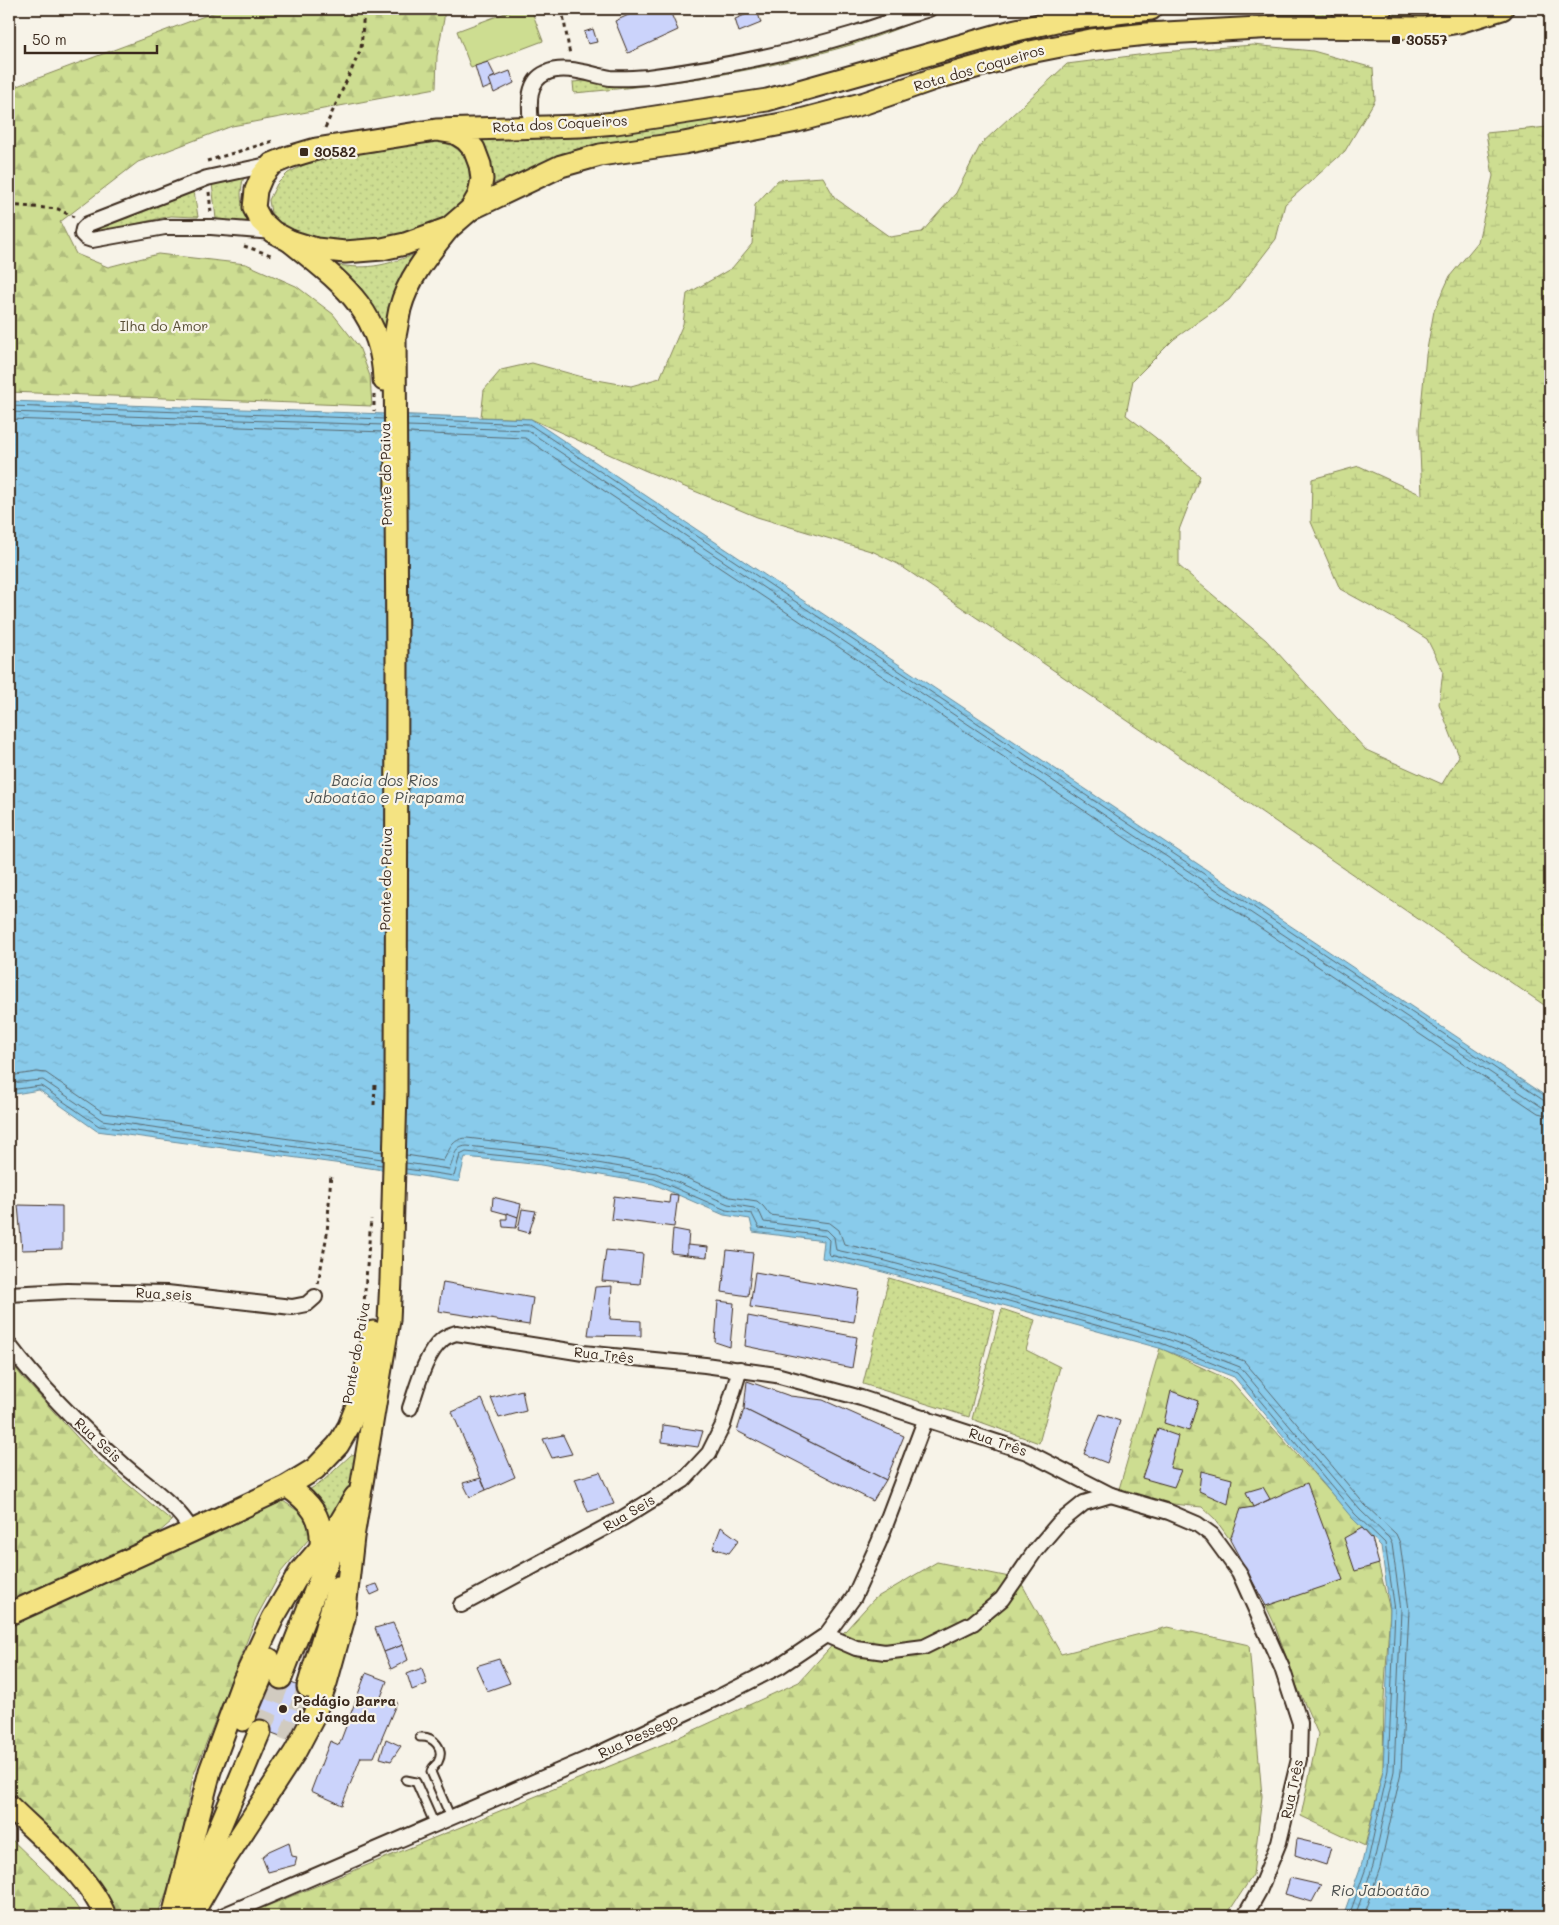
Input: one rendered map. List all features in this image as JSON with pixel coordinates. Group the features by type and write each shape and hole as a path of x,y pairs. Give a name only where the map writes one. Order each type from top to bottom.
{"main road":[{"name":"Rota dos Coqueiros","path":"389,369 380,351 369,320 354,296 330,272 261,221 254,208 256,190 262,176 272,164 316,149 436,130 616,123 768,100 1012,31 1065,20 1151,9"},
{"path":"1343,9 1381,9"},
{"name":"Rota dos Coqueiros","path":"389,369 400,309 410,283 426,257 449,228 471,209 561,166 600,155 684,144 797,121 865,104 934,79 1025,53 1090,40 1147,34 1268,27 1424,28 1459,22 1502,9"},
{"name":"Rota dos Coqueiros","path":"436,130 455,133 466,140 474,149 480,165 482,179 479,195 471,209"},
{"name":"Rota dos Coqueiros","path":"282,236 316,249 364,251 405,244 449,228"},
{"name":"Ponte do Paiva","path":"383,1210 396,1091 397,737 389,369"},
{"path":"9,1614 287,1486 316,1469 338,1445 357,1406 373,1333 383,1210"},
{"path":"361,1486 337,1538 294,1683 315,1591 361,1486 388,1320 383,1210"},
{"path":"287,1486 296,1492 317,1515 322,1532 337,1538"},
{"path":"191,1916 214,1876 295,1752 312,1720 326,1683 344,1618 337,1538"},
{"path":"173,1916 210,1772 242,1684 273,1618 300,1572 337,1538"},
{"path":"214,1876 232,1839 274,1736"},
{"path":"182,1916 274,1736"},
{"path":"187,1916 220,1843 274,1736"},
{"path":"9,1806 77,1873 99,1901 105,1916"}],"street":[{"path":"531,127 531,90 537,80 546,73 561,70 612,78 644,77 696,70 791,51 853,34 929,9"},
{"path":"272,164 207,178 88,224 83,229 82,234 92,240 165,227 211,227 282,236"},
{"name":"Rua seis","path":"9,1294 67,1291 167,1293 292,1307 307,1304 316,1297"},
{"name":"Rua Três","path":"410,1408 420,1379 436,1345 443,1338 456,1333 583,1353 740,1369 776,1375 926,1418 1027,1452 1111,1495 1169,1512 1197,1524 1212,1534 1239,1572 1282,1668 1300,1723 1299,1759 1280,1842 1259,1892 1245,1916"},
{"name":"Rua Seis","path":"9,1345 31,1374 86,1430 164,1497 192,1530"},
{"name":"Rua Seis","path":"461,1605 621,1519 684,1480 709,1453 723,1425 740,1369"},
{"name":"Rua Pessego","path":"222,1916 594,1756 780,1666 826,1635 854,1597 879,1542 926,1418"},
{"path":"826,1635 856,1648 885,1652 924,1647 972,1624 1002,1599 1035,1551 1058,1524 1084,1504 1111,1495"}],"lane":[{"path":"420,1737 427,1736 434,1740 439,1747 438,1762 430,1772 450,1818"},
{"path":"406,1780 416,1782 435,1825"}],"path":[{"path":"324,130 361,50 364,9"},
{"path":"562,9 569,44 571,71"},
{"path":"9,205 58,209 88,224"},
{"path":"316,1297 327,1234 331,1173"},
{"name":"Ponte do Paiva","path":"363,1316 383,1210"}],"green space":[{"name":"Ilha do Amor","path":"223,9 444,9 437,56 436,88 232,126 138,162 60,222 76,254 108,267 158,254 246,264 296,286 333,314 359,347 370,376 372,406 9,392 9,89"},
{"path":"516,9 531,9 543,41 471,68 457,31"},
{"path":"939,9 950,9 854,44 785,62 715,76 645,86 574,93 573,82 600,83 698,74 895,24"},
{"path":"1424,9 1464,9 1449,14 1405,18 1257,21 1257,11 1411,11"},
{"path":"1253,45 1313,51 1373,68 1375,100 1345,151 1285,204 1276,239 1229,300 1174,339 1133,380 1126,415 1200,476 1179,530 1179,566 1266,640 1366,750 1442,784 1459,756 1439,704 1443,671 1427,639 1340,589 1311,522 1312,479 1359,466 1422,495 1419,429 1426,355 1434,311 1450,276 1478,242 1493,176 1486,133 1548,127 1550,125 1550,1009 898,564 874,552 757,517 644,470 531,419 481,417 484,390 501,370 532,363 586,378 631,386 660,378 683,324 687,294 732,268 752,244 755,205 778,180 823,177 835,198 890,237 922,232 956,193 981,144 1067,64 1162,52"},
{"path":"713,114 715,131 581,148 490,185 478,135"},
{"path":"431,141 445,143 455,148 472,167 470,191 461,207 439,225 326,252 272,219 269,200 277,184 288,173 306,164 371,150"},
{"path":"246,171 243,178 241,199 250,227 216,219 212,183"},
{"path":"194,191 198,217 171,216 93,233 100,226"},
{"path":"418,253 391,343 382,323 362,296 320,262 359,267 380,265"},
{"path":"889,1278 995,1310 969,1417 863,1384"},
{"path":"1002,1309 1035,1320 1026,1350 1060,1367 1039,1443 972,1419"},
{"path":"1160,1348 1231,1381 1372,1539 1390,1610 1384,1698 1383,1770 1365,1846 1301,1816 1318,1734 1295,1682 1274,1623 1251,1574 1234,1545 1215,1519 1202,1507 1154,1502 1119,1489"},
{"path":"9,1360 95,1457 172,1521 150,1540 21,1596 9,1599"},
{"path":"357,1454 363,1458 334,1528 302,1494 322,1482 351,1455"},
{"path":"283,1501 301,1513 314,1533 281,1572 256,1618 193,1776 176,1868 157,1916 119,1916 100,1887 9,1793 9,1625"},
{"path":"937,1562 1019,1579 1061,1654 1168,1627 1249,1645 1262,1796 1253,1875 1226,1916 243,1916 666,1743 799,1682 874,1599"},
{"path":"9,1837 68,1894 83,1916 9,1916"}],"water":[{"name":"Bacia dos Rios Jaboatão e Pirapama","path":"9,401 531,419 1550,1099 1550,1916 1343,1916 1362,1863 1383,1770 1390,1610 1381,1546 1352,1518 1234,1377 1159,1348 883,1272 822,1258 824,1241 753,1232 750,1219 724,1215 653,1184 542,1165 465,1157 459,1182 357,1166 97,1131 39,1090 9,1095"}],"building":[{"path":"642,9 669,9 678,30 628,53 615,21"},
{"path":"757,10 761,23 739,32 735,19"},
{"path":"593,29 597,42 588,44 584,32"},
{"path":"488,62 495,76 489,79 492,86 482,90 475,66"},
{"path":"510,71 514,83 494,93 489,79"},
{"path":"670,1194 678,1195 674,1227 611,1219 614,1196 669,1203"},
{"path":"493,1197 521,1204 518,1217 492,1210"},
{"path":"18,1205 62,1206 62,1249 22,1250"},
{"path":"522,1209 536,1211 529,1233 518,1230"},
{"path":"507,1213 518,1217 516,1228 503,1227 502,1219 507,1219"},
{"path":"673,1229 689,1232 687,1255 671,1253"},
{"path":"687,1245 708,1247 707,1257 687,1255"},
{"path":"606,1250 643,1254 640,1284 602,1281"},
{"path":"727,1250 753,1253 748,1296 722,1292"},
{"path":"755,1272 859,1290 854,1322 750,1307"},
{"path":"443,1282 533,1298 529,1325 438,1311"},
{"path":"612,1286 610,1319 641,1321 641,1336 588,1335 595,1287"},
{"path":"718,1301 734,1303 730,1347 715,1342"},
{"path":"748,1316 857,1337 852,1368 745,1346"},
{"path":"747,1381 790,1396 823,1400 904,1436 886,1480 744,1409"},
{"path":"522,1390 526,1411 499,1418 491,1398"},
{"path":"1171,1391 1198,1401 1189,1431 1164,1423"},
{"path":"482,1399 515,1477 486,1490 452,1412"},
{"path":"744,1409 886,1480 873,1501 737,1431"},
{"path":"1100,1414 1120,1421 1107,1463 1084,1454"},
{"path":"663,1425 703,1431 698,1447 662,1442"},
{"path":"1158,1429 1178,1436 1170,1468 1181,1470 1174,1487 1142,1478"},
{"path":"563,1435 572,1454 552,1458 543,1439"},
{"path":"1201,1471 1232,1479 1228,1504 1199,1491"},
{"path":"600,1472 614,1504 588,1512 575,1479"},
{"path":"481,1478 486,1490 470,1497 463,1483"},
{"path":"1307,1483 1343,1580 1266,1606 1230,1540 1241,1509 1253,1507"},
{"path":"1263,1487 1270,1499 1253,1507 1246,1492"},
{"path":"721,1527 739,1540 729,1553 713,1548"},
{"path":"1362,1528 1372,1539 1379,1564 1355,1571 1344,1538"},
{"path":"377,1584 380,1591 371,1595 367,1587"},
{"path":"393,1623 403,1645 384,1652 375,1628"},
{"path":"403,1645 408,1660 391,1669 384,1652"},
{"path":"499,1659 510,1683 487,1691 476,1666"},
{"path":"422,1668 427,1684 412,1690 407,1674"},
{"path":"366,1673 387,1681 381,1697 397,1702 374,1757 361,1757 342,1805 311,1791 330,1741 339,1745"},
{"name":"Pedágio Barra de Jangada","path":"270,1675 315,1692 296,1742 251,1725"},
{"path":"386,1739 401,1746 391,1761 380,1758"},
{"path":"1297,1839 1331,1847 1326,1865 1295,1855"},
{"path":"289,1842 292,1856 297,1857 295,1865 268,1872 262,1857 269,1851"},
{"path":"1290,1878 1321,1885 1312,1902 1285,1894"}],"tunnel":[{"path":"260,1731 281,1678"},
{"path":"288,1741 308,1687"}],"place":[{"name":"30557","path":"1396,40"},
{"name":"30582","path":"304,152"},
{"name":"Pedágio Barra de Jangada","path":"283,1709"}],"water label":[{"name":"Rio Jaboatão","path":"1380,1891"}]}
